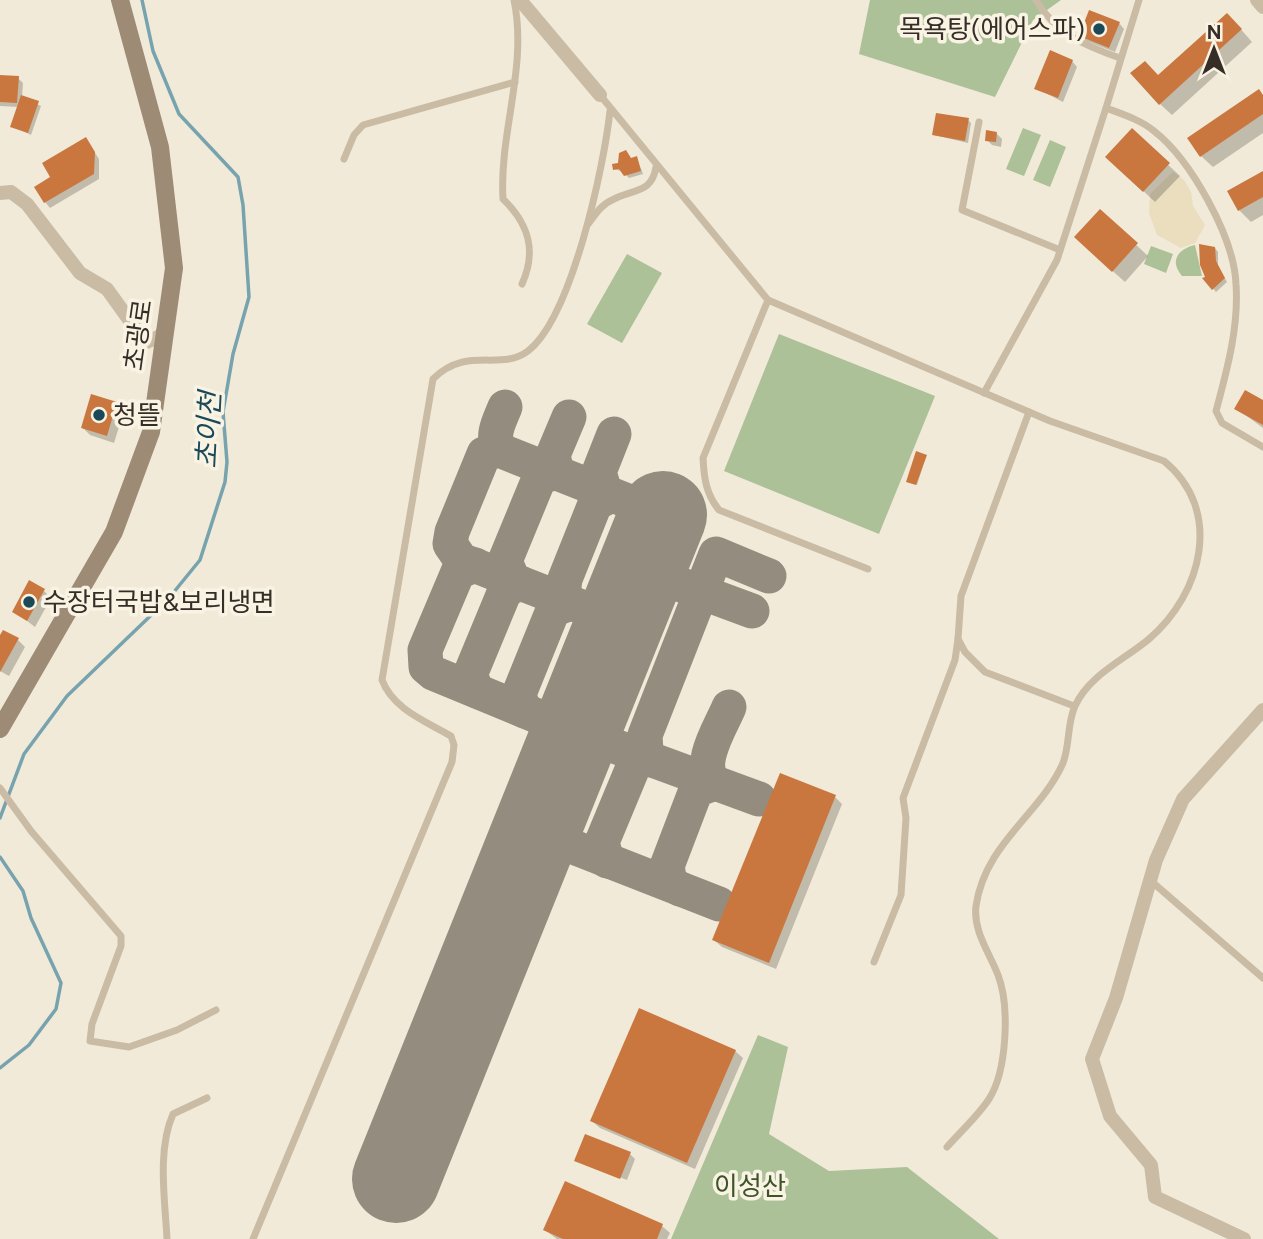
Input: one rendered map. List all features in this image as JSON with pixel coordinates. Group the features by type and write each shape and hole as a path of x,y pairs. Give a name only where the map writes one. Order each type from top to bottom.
{"street":[{"name":"초광로","path":"1,721 114,532 151,432 174,268 160,146 120,0"},
{"path":"520,0 600,96"},
{"path":"0,193 10,192 27,205 80,273 107,289 143,339 147,342 155,340 166,328"},
{"path":"1244,1239 1155,1197 1151,1165 1110,1115 1091,1059 1116,998 1150,881 1183,799 1263,710"}],"lane":[{"path":"514,0 520,29 502,173 503,199 519,214 530,238 530,267 522,284"},
{"path":"1036,0 1048,17 1070,38 1120,58"},
{"path":"984,393 1060,250 1139,0"},
{"path":"344,159 354,135 363,125 515,82"},
{"path":"600,96 768,300 1029,412 1164,461 1180,474 1190,492 1201,527 1200,552 1193,580 1177,607 1150,638 1098,676 1074,706 1062,763 1041,799 1012,829 980,889 975,916 1002,989 1002,1058 998,1080 988,1101 947,1147"},
{"path":"1106,108 1154,131 1195,180 1219,222 1236,283 1230,355 1216,411 1222,423 1263,447"},
{"path":"253,1239 452,762 454,745 451,736 400,706 387,694 382,680 433,379 446,366 464,360 509,358 527,352 558,308 569,285 586,227 610,111"},
{"path":"979,122 962,210 1060,250"},
{"path":"586,227 602,206 646,188 652,182 656,167"},
{"path":"768,300 703,458 704,477 711,500 719,510 868,569"},
{"path":"874,962 901,895 906,818 904,798 955,660 961,596 1029,412"},
{"path":"958,639 965,652 985,672 1074,706"},
{"path":"0,789 121,936 121,946 88,1037 90,1041 130,1047 177,1030 216,1010"},
{"path":"1150,881 1263,978"},
{"path":"167,1239 165,1147 168,1125 173,1114 207,1098"}],"green space":[{"path":"870,0 1061,0 1033,20 995,97 859,54"},
{"path":"1023,128 1041,135 1024,176 1006,169"},
{"path":"1050,140 1066,147 1050,187 1033,180"},
{"path":"1195,245 1202,276 1182,276 1176,265 1177,256 1184,249"},
{"path":"1151,246 1173,254 1166,273 1144,264"},
{"path":"627,254 662,273 622,343 587,324"},
{"path":"779,334 935,396 879,534 724,471"},
{"name":"이성산","path":"758,1035 788,1047 769,1134 829,1171 907,1167 999,1239 671,1239"}],"shaded area":[{"path":"1173,172 1184,180 1191,192 1193,206 1205,225 1195,243 1181,248 1157,235 1149,213 1150,194"}],"building":[{"name":"목욕탕(에어스파)","path":"1089,10 1120,22 1109,48 1079,36"},
{"path":"1227,13 1242,29 1159,105 1130,73 1145,61 1158,75"},
{"path":"1050,50 1073,60 1058,98 1034,89"},
{"path":"0,75 19,76 17,103 0,102"},
{"path":"1259,89 1263,95 1263,114 1200,157 1187,138"},
{"path":"21,95 39,101 28,133 10,127"},
{"path":"936,113 969,118 965,141 932,135"},
{"path":"1132,128 1170,163 1143,192 1105,157"},
{"path":"986,130 997,132 996,142 985,141"},
{"path":"86,137 95,152 94,174 44,203 34,187 50,177 42,163"},
{"path":"626,150 631,158 637,156 641,171 624,176 619,169 613,170 612,164 618,163 619,153"},
{"path":"1263,171 1263,197 1238,211 1227,191"},
{"path":"1100,209 1138,243 1112,272 1074,237"},
{"path":"1199,244 1215,247 1216,261 1225,278 1212,290 1202,278 1205,277 1200,265"},
{"path":"1245,390 1263,400 1263,425 1234,409"},
{"name":"청뜰","path":"91,394 117,402 107,436 81,428"},
{"path":"916,451 927,455 916,485 906,482"},
{"path":"29,580 45,589 27,621 12,612"},
{"path":"3,630 19,638 0,672 0,635"},
{"path":"780,773 836,795 769,963 712,940"},
{"path":"639,1008 736,1050 687,1163 590,1121"},
{"path":"585,1134 631,1152 620,1179 574,1161"},
{"path":"565,1181 663,1224 657,1239 563,1239 543,1230"}],"waterway":[{"name":"초이천","path":"0,818 24,754 67,696 169,598 200,560 225,482 227,462 223,412 233,354 249,297 243,205 238,177 179,114 153,51 142,0"},
{"name":"초이천","path":"0,857 23,891 31,918 61,983 56,1009 29,1045 0,1068"}],"taxiway":[{"path":"499,450 496,434 505,407"},
{"path":"513,580 505,561 538,481 545,475 557,473 553,455 569,417"},
{"path":"605,492 599,472 614,434"},
{"path":"620,622 461,560 450,544 452,532 484,454 499,450 663,515"},
{"path":"571,603 563,594 565,579 595,504 611,495"},
{"path":"652,760 646,752 645,735 716,554 769,576"},
{"path":"475,565 458,572 425,650 426,667 433,673 576,732 759,799"},
{"path":"641,570 752,611"},
{"path":"477,691 470,675 504,593 512,586 522,584"},
{"path":"525,711 519,697 521,689 553,610 571,603"},
{"path":"680,889 670,883 667,866 696,790 715,783 710,775 709,756 729,707"},
{"path":"607,861 602,842 634,765 647,758"},
{"path":"535,832 719,904"}],"runway":[{"path":"396,1179 663,515"}],"place":[{"name":"목욕탕(에어스파)","path":"1099,29"},
{"name":"청뜰","path":"99,415"},
{"name":"수장터국밥&보리냉면","path":"29,602"}]}
